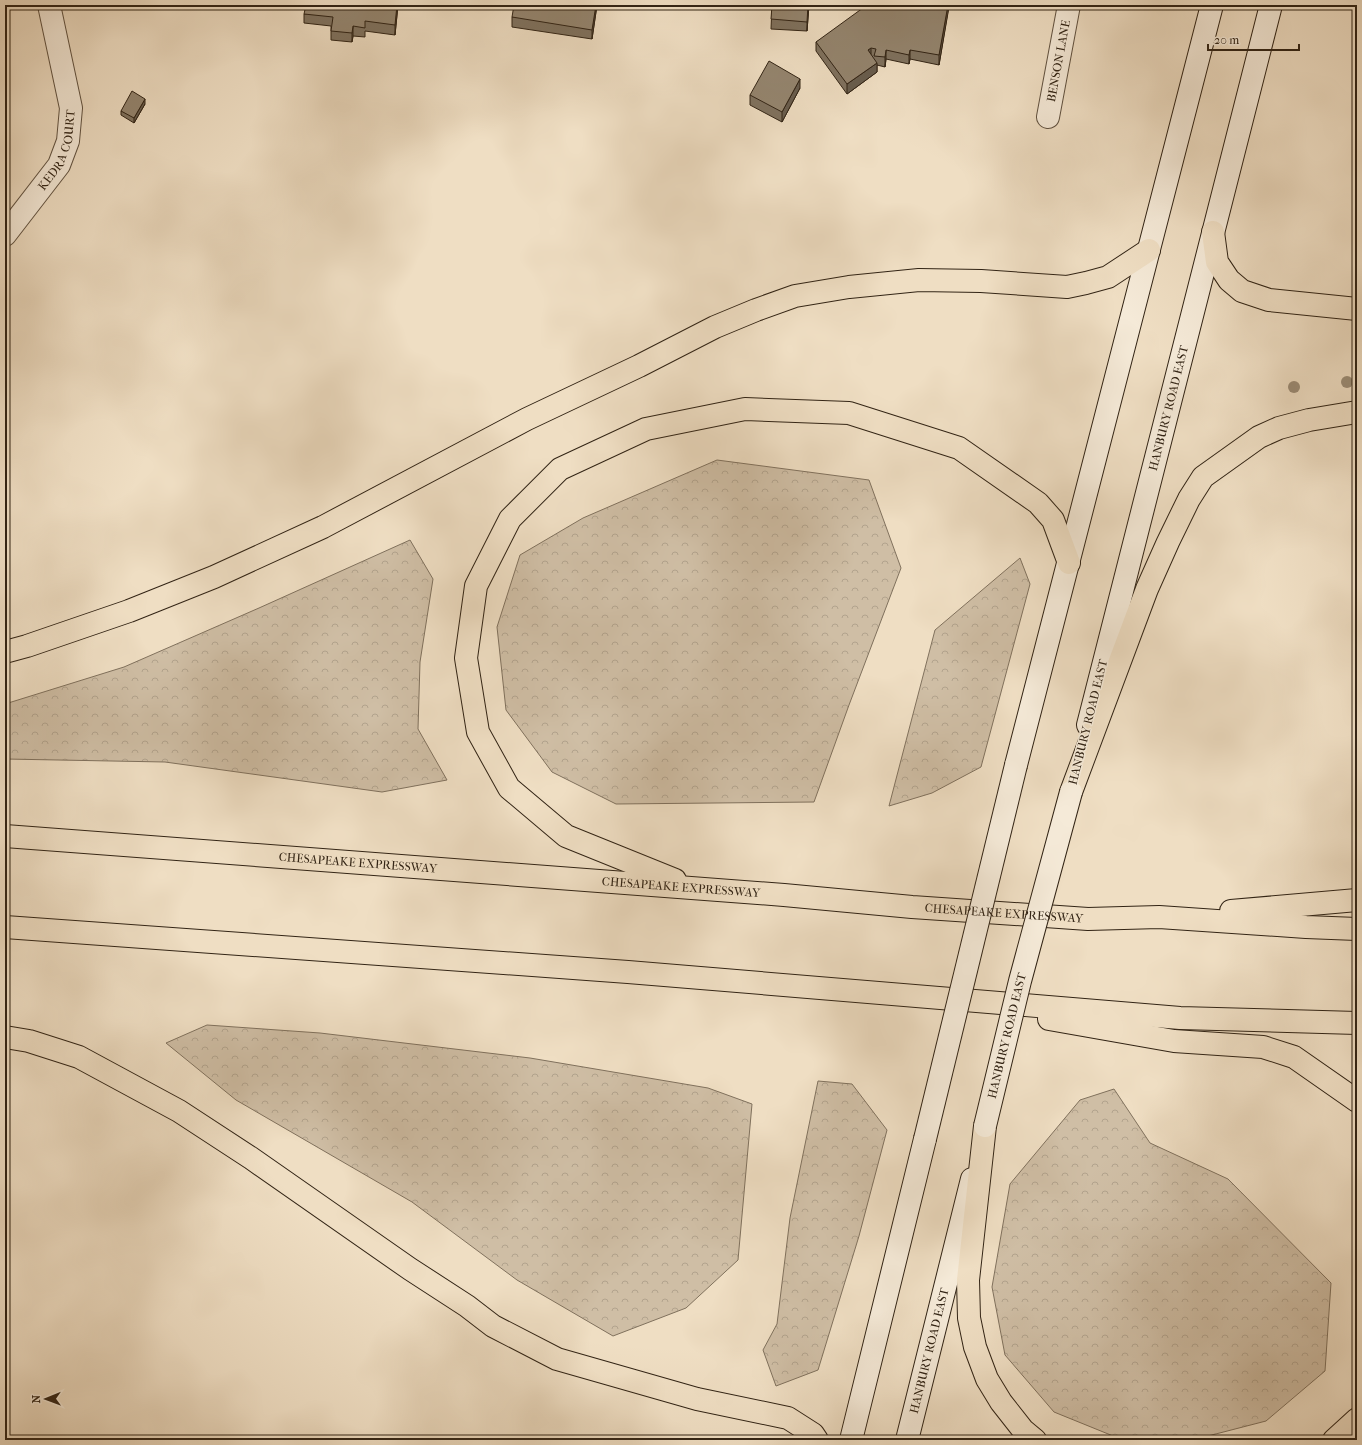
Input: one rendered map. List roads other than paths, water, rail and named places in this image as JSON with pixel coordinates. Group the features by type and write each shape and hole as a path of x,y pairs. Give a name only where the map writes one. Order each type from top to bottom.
{"highway":[{"path":"1213,232 1217,262 1229,280 1242,290 1269,300 1357,309"},
{"path":"5,652 27,646 129,611 214,577 323,527 527,419 639,366 715,327 756,310 803,295 849,287 919,280 981,281 1067,287 1086,284 1108,277 1149,250"},
{"path":"694,888 566,836 509,788 478,732 466,658 476,586 510,519 560,470 646,429 745,409 848,413 959,448 1038,503 1053,520 1069,563"},
{"path":"1071,792 1147,589 1189,499 1203,477 1259,437 1279,428 1309,420 1357,412"},
{"name":"CHESAPEAKE EXPRESSWAY","path":"5,836 694,888 912,907 1088,919 1159,916 1306,927 1357,929"},
{"path":"1159,916 1357,900"},
{"path":"5,927 628,972 837,990 908,994 1180,1018 1357,1023"},
{"path":"908,994 1174,1041 1263,1047 1294,1057 1357,1101"},
{"path":"5,1037 29,1041 79,1057 179,1111 251,1158 403,1265 467,1306 493,1326 557,1359 697,1399 788,1418 814,1434 817,1440"},
{"path":"985,1126 968,1280 969,1318 975,1347 987,1379 1001,1402 1023,1430 1035,1440"},
{"path":"1334,1440 1357,1419"}],"main road":[{"name":"KEDRA COURT","path":"5,235 59,165 68,141 71,108 49,5"},
{"name":"BENSON LANE","path":"1048,118 1069,5"},
{"path":"851,1440 1016,765 1212,5"},
{"name":"HANBURY ROAD EAST","path":"907,1440 1020,981 1071,792 1271,5"}]}
